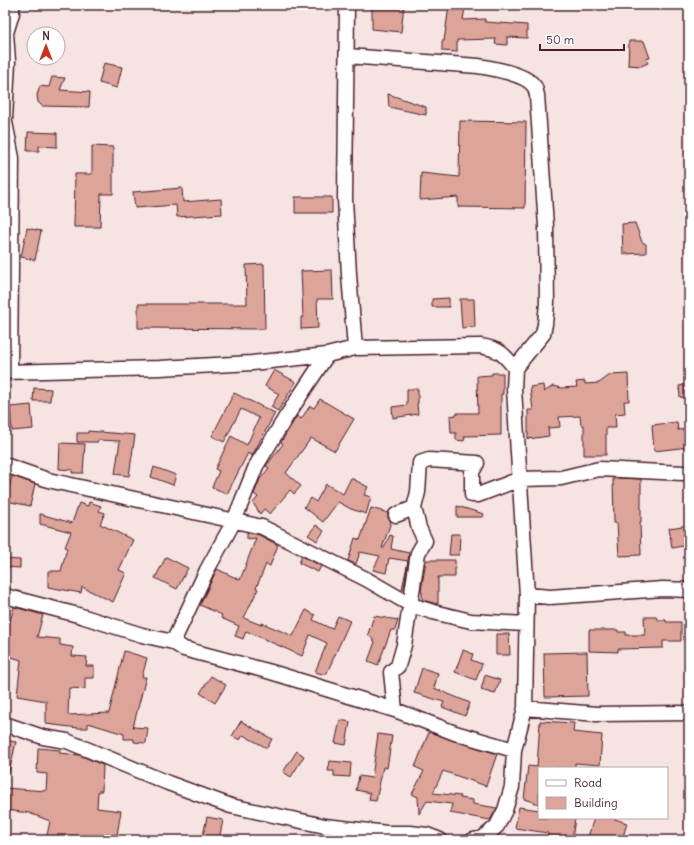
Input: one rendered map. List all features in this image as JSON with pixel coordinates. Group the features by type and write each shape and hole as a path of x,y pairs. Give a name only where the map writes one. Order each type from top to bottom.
{"street":[{"path":"12,5 12,13 6,33 8,61 5,120 12,158 8,205 7,372 160,368 327,356 355,348 480,346 493,348 503,353 515,368"},
{"path":"347,5 348,56 346,199 349,275 355,348"},
{"path":"348,56 478,66 495,69 524,78 534,86 537,95 546,226 546,303 543,334 515,368 514,418 520,479 527,595 525,624 525,708 514,750 512,787 505,810 497,826 483,838 473,840"},
{"path":"173,642 207,570 234,521 256,466 286,417 327,356"},
{"path":"395,710 391,672 398,666 404,645 418,552 426,541 419,528 414,508 418,492 420,463 429,460 477,463 472,472 472,496 520,479 561,478 604,469 683,473"},
{"path":"5,465 48,480 262,527 366,579 411,605 471,621 525,624"},
{"path":"396,515 414,508"},
{"path":"527,595 550,597 663,589 689,590"},
{"path":"5,596 78,614 142,635 173,642 184,649 271,672 395,710 455,733 514,750"},
{"path":"525,708 583,714 689,714"},
{"path":"5,724 43,737 67,741 194,794 231,806 325,826 387,833 427,835 440,840"}],"building":[{"path":"372,5 404,5 401,32 372,29"},
{"path":"449,6 465,8 463,20 485,19 485,22 527,25 527,38 507,37 507,45 495,44 496,39 457,40 457,52 442,51 442,41 444,41"},
{"path":"629,41 644,41 650,58 646,59 648,63 641,66 628,65"},
{"path":"104,63 122,67 117,88 99,83"},
{"path":"52,77 65,78 60,90 90,92 89,107 42,106 38,102 37,95 40,86 49,87"},
{"path":"388,94 426,107 426,115 389,107"},
{"path":"460,121 526,122 525,208 458,207 458,197 420,200 421,173 459,177"},
{"path":"28,132 57,133 57,147 39,146 39,151 27,151"},
{"path":"92,146 113,147 113,194 101,194 100,227 74,227 75,174 92,174"},
{"path":"182,188 183,202 221,199 222,214 177,217 176,205 135,208 133,192"},
{"path":"295,197 332,197 332,213 295,213"},
{"path":"635,223 642,242 646,244 646,253 623,254 622,224"},
{"path":"27,228 41,231 35,260 21,257"},
{"path":"264,264 265,329 138,328 138,304 247,304 246,265"},
{"path":"332,270 333,299 317,299 318,328 301,329 301,317 303,317 301,271"},
{"path":"449,298 449,307 432,307 432,299"},
{"path":"460,299 474,299 475,327 462,328"},
{"path":"274,370 296,382 278,411 271,407 279,394 265,386"},
{"path":"492,373 503,373 503,394 501,394 501,435 465,436 464,441 456,440 456,433 451,433 450,416 457,415 457,413 478,413 477,376 492,375"},
{"path":"628,374 629,401 624,401 625,413 615,414 616,428 606,428 606,455 584,455 584,425 581,425 580,416 559,417 560,427 548,428 549,436 528,439 528,410 533,410 530,387 543,385 544,392 553,386 562,388 577,387 576,382 585,381 585,384 599,383 610,375"},
{"path":"688,384 689,398 680,397 679,386"},
{"path":"34,388 51,389 50,401 33,401"},
{"path":"407,389 418,389 418,414 393,418 392,407 407,405"},
{"path":"234,393 275,413 252,456 248,453 227,494 212,487 219,471 215,469 231,436 247,445 259,418 241,409 224,442 212,436"},
{"path":"320,399 354,419 335,451 311,438 286,473 301,486 294,494 290,490 270,514 264,509 260,514 253,503 258,497 254,494 260,479 269,468 266,466 283,444 281,442 297,416 301,419 310,406 314,408"},
{"path":"31,405 33,429 12,431 10,407"},
{"path":"677,422 678,430 689,429 689,447 654,451 652,425"},
{"path":"88,431 135,435 129,476 115,474 120,441 98,440 98,442 77,442 77,433 88,433"},
{"path":"60,443 85,444 83,473 72,473 73,470 59,469"},
{"path":"154,467 176,475 173,485 151,477"},
{"path":"12,476 35,484 30,506 6,501"},
{"path":"351,478 368,487 364,495 371,497 366,514 351,509 338,502 323,522 304,507 311,498 316,502 326,484 343,494"},
{"path":"613,478 641,479 641,555 619,556 617,523 614,523"},
{"path":"89,502 101,506 99,511 105,513 100,524 133,540 119,570 126,573 113,602 82,587 81,593 48,587 48,571 61,571 67,548 65,547 71,532 40,524 40,514 72,523 79,503 88,506"},
{"path":"457,506 484,514 483,517 457,517"},
{"path":"371,508 388,513 388,518 391,522 382,548 384,548 390,535 393,536 391,549 409,553 408,561 389,558 386,573 373,570 380,556 360,552 356,564 348,561 355,538 360,540"},
{"path":"316,525 324,531 317,541 308,535"},
{"path":"689,525 689,545 672,548 669,528"},
{"path":"247,532 259,535 278,545 270,566 266,564 256,588 258,589 244,618 261,625 262,623 293,636 306,610 315,615 313,620 332,629 338,616 350,621 326,675 315,672 327,643 310,635 302,656 246,631 243,639 235,636 239,626 221,618 222,615 200,605 217,569 240,580 256,538 247,539"},
{"path":"451,534 460,534 459,555 449,555"},
{"path":"302,556 321,566 318,572 299,563"},
{"path":"166,557 188,568 177,589 155,578"},
{"path":"5,559 20,560 20,568 5,567"},
{"path":"426,560 455,560 455,577 438,577 438,604 422,600 421,592"},
{"path":"408,562 404,589 402,589"},
{"path":"14,607 43,615 37,637 60,639 60,645 73,647 72,656 87,657 86,666 94,666 94,678 85,678 85,689 69,688 68,715 109,713 124,651 147,658 142,677 146,677 133,727 148,728 146,743 134,742 134,739 124,739 124,734 88,723 88,728 46,724 46,701 17,696 21,660 5,655 5,638"},
{"path":"374,616 398,620 395,630 391,630 378,665 368,661 375,642 368,634"},
{"path":"644,617 656,617 659,620 666,620 666,622 681,622 681,641 663,641 663,648 618,649 618,652 589,651 589,630 618,630 618,632 626,632 626,635 645,635"},
{"path":"496,634 509,634 510,655 496,655"},
{"path":"463,650 473,654 471,660 482,664 476,680 455,672"},
{"path":"587,652 588,696 545,697 544,653"},
{"path":"422,668 438,673 434,688 470,703 465,716 442,707 444,702 414,693"},
{"path":"485,675 500,680 495,694 481,690"},
{"path":"211,676 226,685 215,703 200,693"},
{"path":"340,720 350,722 346,745 335,743"},
{"path":"241,721 272,739 267,748 243,735 240,740 232,736"},
{"path":"540,721 574,723 573,732 602,735 600,765 575,763 575,767 538,767 538,804 524,799 528,766 537,767"},
{"path":"429,732 497,754 486,786 443,771 433,793 461,796 460,798 473,800 473,804 497,808 490,820 450,813 452,804 427,801 419,814 418,797 412,794 424,771 415,767"},
{"path":"378,734 392,736 387,768 383,767 376,801 369,800 370,793 356,790 359,776 372,778"},
{"path":"5,740 16,742 9,773 5,772"},
{"path":"38,748 60,750 59,753 79,755 103,765 102,791 98,791 97,808 121,811 117,835 106,834 105,840 46,840 50,821 29,813 5,810 5,788 46,791 47,774 37,773"},
{"path":"297,751 304,756 291,777 283,772"},
{"path":"330,761 351,763 350,777 334,776 334,771 328,771"},
{"path":"519,807 538,810 538,819 575,819 572,840 548,837 548,833 515,828"},
{"path":"207,817 223,820 219,840 202,840"},
{"path":"594,819 615,819 627,823 622,840 587,840"}]}
